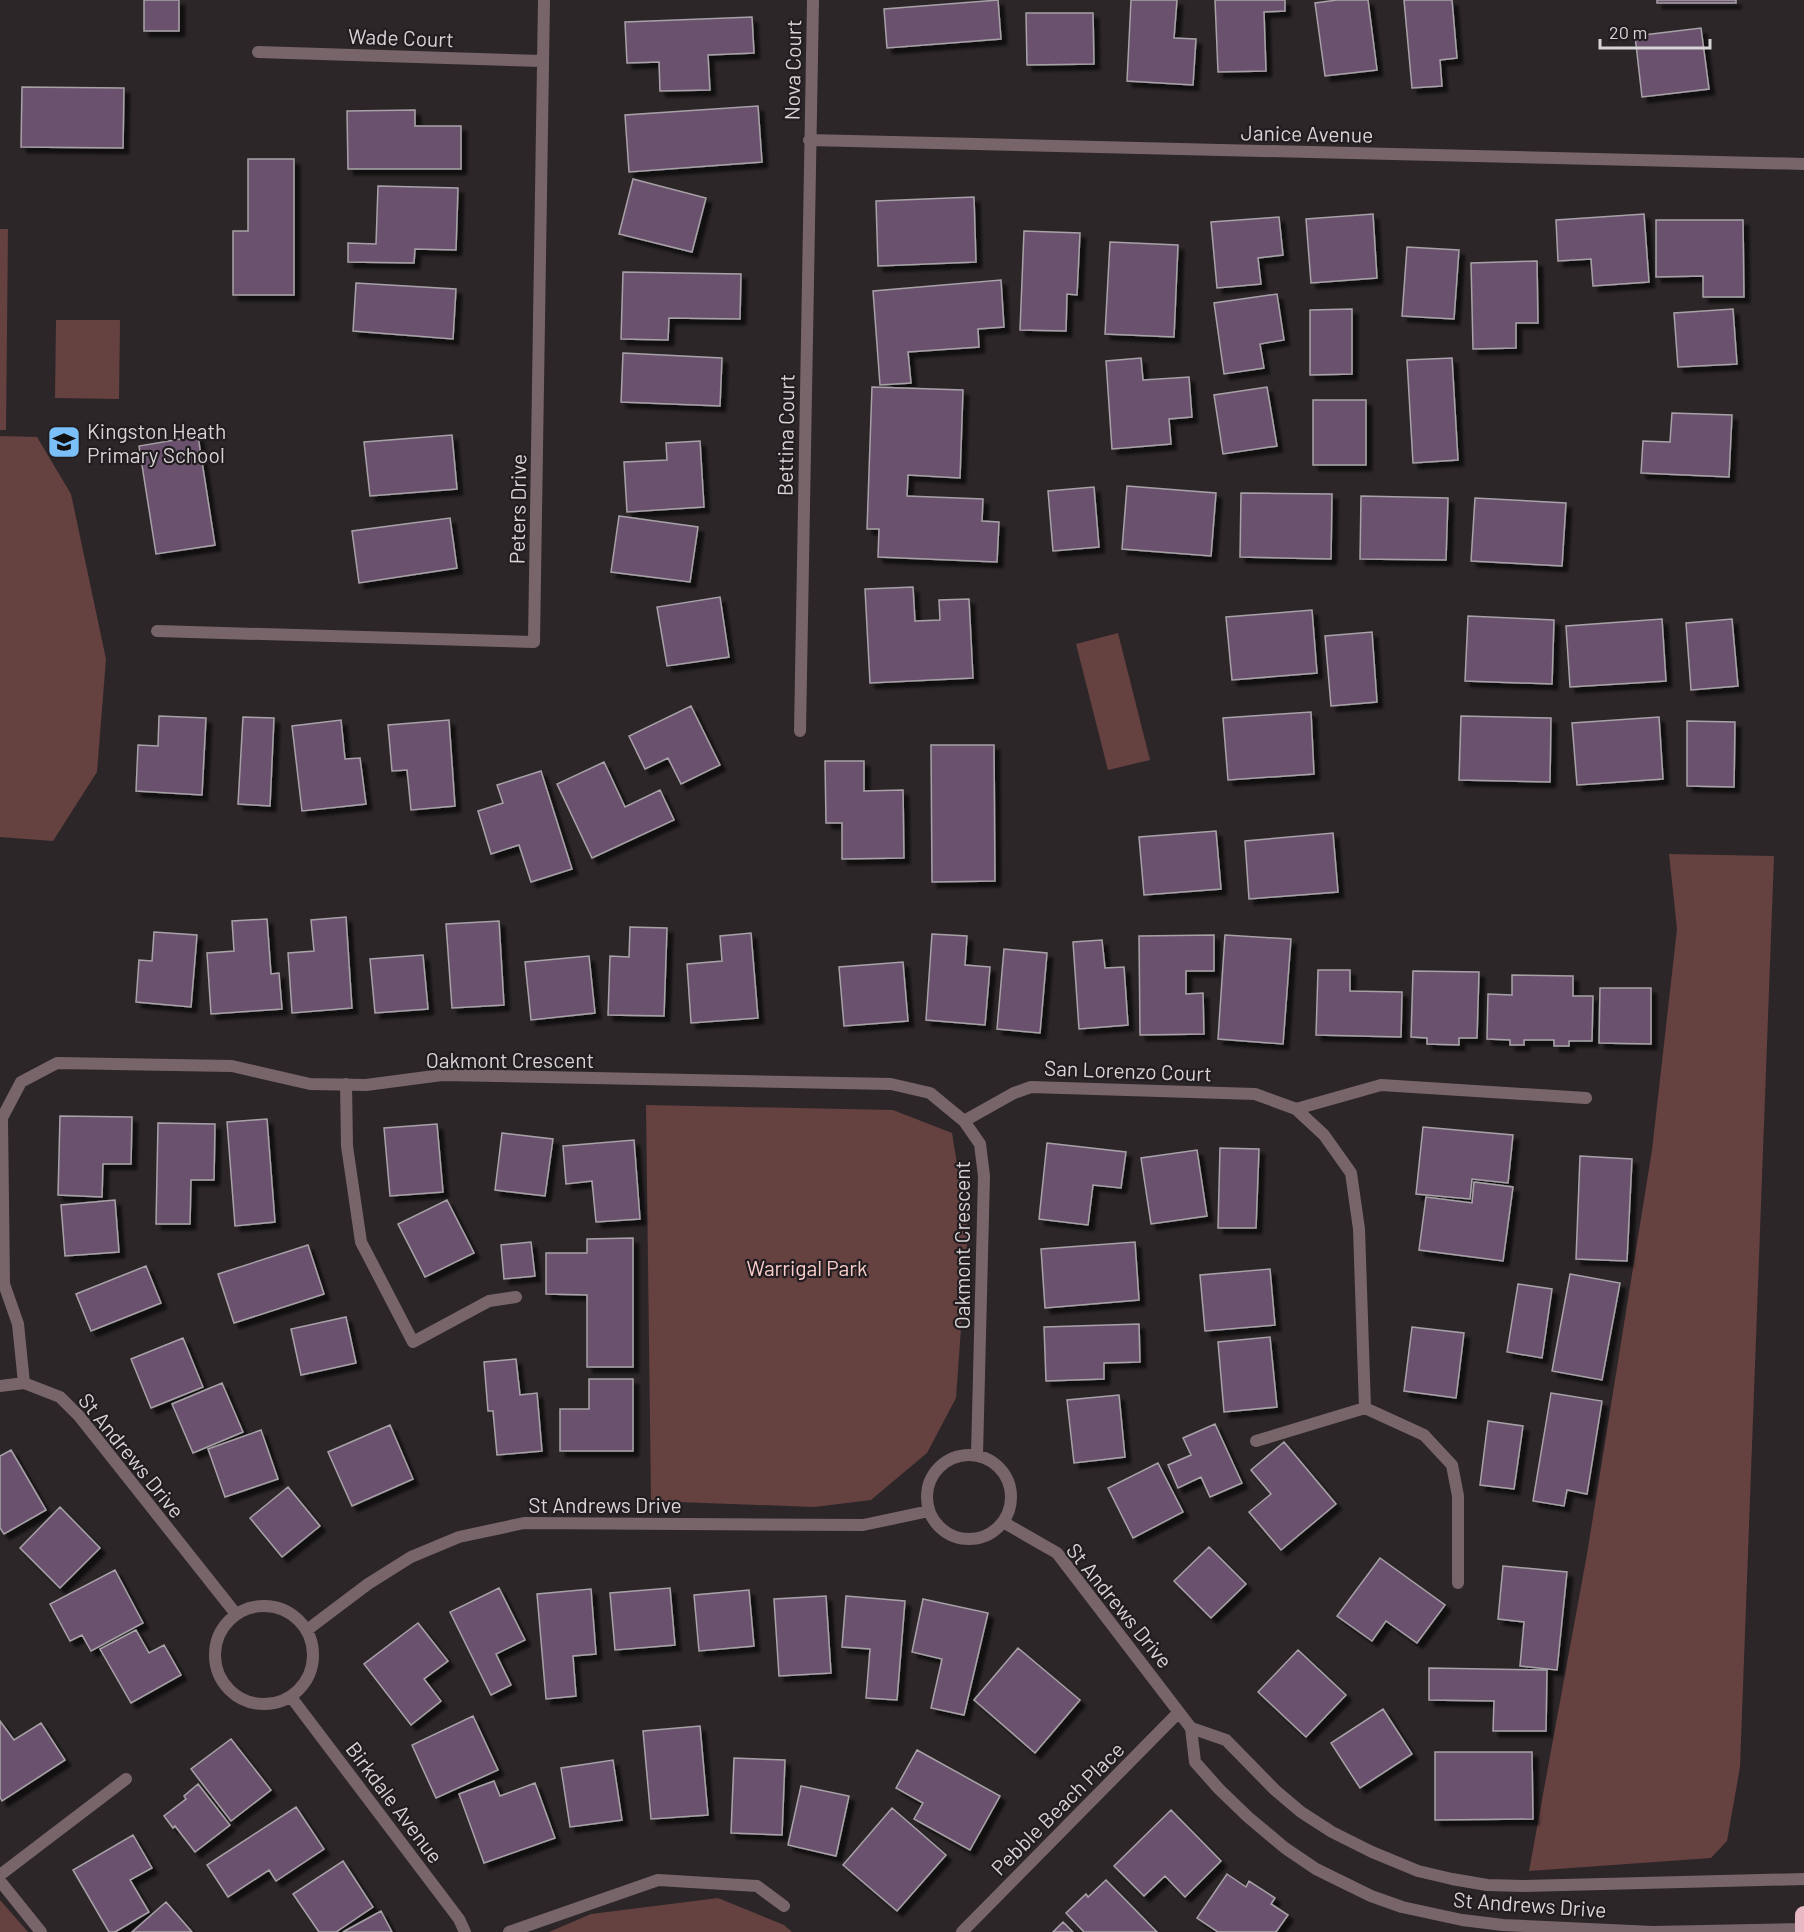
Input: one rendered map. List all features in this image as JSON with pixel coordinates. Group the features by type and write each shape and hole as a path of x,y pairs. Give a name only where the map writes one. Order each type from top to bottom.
{"highway":[{"path":"1804,1915 1804,1930"}],"street":[{"name":"Peters Drive","path":"157,631 534,642 544,0"},
{"name":"Nova Court","path":"809,140 813,0"},
{"name":"Wade Court","path":"258,52 543,61"},
{"name":"Janice Avenue","path":"809,140 1804,164"},
{"name":"Bettina Court","path":"800,731 809,140"},
{"name":"Oakmont Crescent","path":"24,1383 18,1324 4,1284 2,1118 21,1082 57,1063 232,1066 310,1084 366,1085 442,1075 891,1084 930,1093 964,1121 980,1144 984,1176 977,1455"},
{"path":"346,1084 347,1146 361,1242 413,1342 489,1301 516,1297"},
{"path":"1296,1109 1381,1085 1586,1098"},
{"name":"San Lorenzo Court","path":"964,1121 1014,1093 1031,1087 1256,1094 1296,1109 1324,1135 1351,1173 1359,1229 1365,1408"},
{"name":"St Andrews Drive","path":"0,1386 24,1383 60,1397 79,1416 236,1614"},
{"path":"1256,1441 1365,1408 1424,1435 1452,1465 1458,1497 1458,1583"},
{"path":"963,1455 977,1455 989,1459 1009,1480 1012,1494 1010,1509 1003,1522 990,1534 962,1539 948,1533 937,1524 929,1511 927,1497 929,1482 937,1469 949,1460 963,1455"},
{"name":"St Andrews Drive","path":"308,1630 368,1584 411,1557 459,1537 524,1522 863,1526 929,1511"},
{"name":"St Andrews Drive","path":"1003,1522 1057,1553 1191,1728 1195,1762 1248,1817 1285,1848 1316,1869 1371,1896 1402,1907 1462,1920 1503,1925 1653,1932 1804,1930"},
{"path":"264,1606 281,1609 296,1617 308,1630 314,1653 312,1670 304,1685 291,1697 269,1705 251,1704 235,1697 223,1684 218,1676 214,1659 216,1642 224,1626 236,1614 247,1608 264,1606"},
{"name":"Birkdale Avenue","path":"291,1697 459,1919 465,1932"},
{"name":"Pebble Beach Place","path":"962,1932 1179,1712"},
{"name":"St Andrews Drive","path":"1191,1728 1226,1740 1300,1812 1332,1832 1372,1852 1418,1870 1487,1885 1524,1886 1804,1879"},
{"path":"0,1875 126,1779"},
{"path":"509,1932 658,1880 756,1886 784,1906"},
{"path":"0,1881 41,1932"}],"green space":[{"path":"0,229 8,229 6,430 0,430"},
{"path":"56,320 120,320 119,399 55,398"},
{"path":"0,436 37,437 71,494 106,659 97,772 53,841 0,837"},
{"path":"1118,633 1150,760 1108,770 1076,644"},
{"path":"1669,854 1774,856 1740,1767 1727,1841 1711,1858 1529,1871 1587,1554 1652,1150 1677,929"},
{"name":"Warrigal Park","path":"646,1105 893,1110 952,1133 968,1231 956,1398 927,1453 871,1500 814,1507 651,1501"},
{"path":"718,1898 784,1925 792,1932 549,1932 591,1914"},
{"path":"0,1900 28,1932 0,1932"}],"building":[{"path":"144,0 179,0 179,31 144,31"},
{"path":"998,0 1001,39 887,48 884,9"},
{"path":"1131,0 1177,0 1174,38 1196,39 1193,85 1127,81"},
{"path":"1215,0 1285,0 1285,11 1264,12 1266,71 1218,72"},
{"path":"1368,0 1377,70 1325,76 1315,3"},
{"path":"1404,0 1452,0 1457,58 1440,60 1442,86 1412,88"},
{"path":"1657,0 1736,0 1736,3 1657,3"},
{"path":"1026,13 1093,13 1094,64 1027,65"},
{"path":"752,17 754,53 708,55 710,90 660,91 659,62 627,63 625,22"},
{"path":"1701,28 1709,89 1642,97 1635,36"},
{"path":"22,87 124,88 123,148 21,147"},
{"path":"758,106 762,162 629,172 625,115"},
{"path":"415,110 415,126 461,126 461,169 348,169 347,111"},
{"path":"248,159 294,159 294,295 233,295 233,231 248,231"},
{"path":"633,179 706,198 692,252 619,234"},
{"path":"378,186 458,188 456,250 415,249 414,263 348,262 348,243 376,244"},
{"path":"974,197 976,262 878,266 876,201"},
{"path":"1373,214 1377,278 1311,283 1306,219"},
{"path":"1644,214 1649,282 1593,286 1591,259 1558,261 1556,220"},
{"path":"1279,217 1283,255 1258,258 1261,284 1217,288 1211,222"},
{"path":"1656,220 1743,220 1744,297 1703,297 1703,276 1656,277"},
{"path":"1024,231 1080,233 1077,295 1067,294 1066,331 1020,330"},
{"path":"1110,242 1178,245 1174,337 1105,334"},
{"path":"1407,247 1459,250 1454,319 1402,316"},
{"path":"1537,261 1538,323 1516,323 1516,348 1473,349 1471,263"},
{"path":"623,272 741,274 740,319 669,318 668,340 621,339"},
{"path":"1001,280 1004,327 978,329 979,347 908,352 911,383 880,385 873,291"},
{"path":"356,283 456,289 453,339 353,331"},
{"path":"1277,294 1284,340 1260,344 1264,368 1224,374 1214,303"},
{"path":"1352,309 1352,374 1310,375 1310,310"},
{"path":"1733,309 1737,364 1678,367 1674,313"},
{"path":"623,353 722,358 720,406 621,402"},
{"path":"1141,358 1143,380 1189,377 1192,417 1169,419 1171,444 1112,449 1106,361"},
{"path":"1452,358 1458,460 1413,463 1407,360"},
{"path":"872,387 963,390 960,478 908,475 907,496 983,499 982,521 999,522 997,562 878,557 879,529 867,529"},
{"path":"1267,387 1277,446 1223,454 1214,395"},
{"path":"1313,400 1366,400 1366,465 1313,465"},
{"path":"1672,413 1732,415 1729,477 1641,473 1643,441 1670,442"},
{"path":"452,435 457,489 370,496 364,442"},
{"path":"198,436 215,545 156,554 139,446"},
{"path":"700,441 704,507 627,512 624,462 667,460 666,443"},
{"path":"1127,486 1216,493 1211,556 1122,549"},
{"path":"1094,487 1099,547 1053,551 1048,491"},
{"path":"1241,493 1332,494 1331,559 1240,557"},
{"path":"1361,496 1448,498 1446,560 1360,559"},
{"path":"1475,498 1566,503 1562,566 1471,561"},
{"path":"619,516 698,527 690,582 611,572"},
{"path":"450,518 457,568 359,583 352,531"},
{"path":"913,587 915,621 940,620 939,600 969,599 973,678 870,683 865,589"},
{"path":"720,597 729,657 667,666 657,607"},
{"path":"1312,610 1317,673 1232,680 1226,617"},
{"path":"1468,616 1554,620 1552,684 1465,681"},
{"path":"1662,619 1666,681 1570,687 1566,626"},
{"path":"1732,619 1738,686 1691,690 1686,623"},
{"path":"1372,632 1377,702 1331,706 1325,636"},
{"path":"691,706 720,765 681,784 668,758 645,769 629,736"},
{"path":"1311,712 1314,774 1228,780 1223,718"},
{"path":"159,716 206,718 202,795 136,791 138,745 158,746"},
{"path":"1461,716 1551,718 1550,782 1459,780"},
{"path":"243,717 274,718 270,806 238,804"},
{"path":"1659,717 1663,779 1577,785 1572,723"},
{"path":"341,720 345,759 360,758 366,804 302,811 292,726"},
{"path":"449,720 455,806 411,810 407,770 392,771 388,725"},
{"path":"1687,721 1735,722 1734,787 1687,786"},
{"path":"931,745 994,745 995,881 932,882"},
{"path":"825,761 864,761 864,791 903,790 904,858 842,859 842,823 826,823"},
{"path":"604,762 625,807 660,790 674,820 592,858 557,784"},
{"path":"541,771 572,869 531,882 519,845 491,854 478,811 503,803 497,785"},
{"path":"1216,831 1221,889 1144,895 1139,837"},
{"path":"1333,833 1338,892 1249,899 1245,841"},
{"path":"346,917 352,1008 292,1013 288,953 314,951 311,920"},
{"path":"267,919 271,974 279,973 282,1009 211,1014 207,953 234,951 232,921"},
{"path":"499,921 504,1005 452,1008 446,924"},
{"path":"630,927 667,928 664,1016 608,1015 610,956 629,957"},
{"path":"154,932 197,935 191,1007 136,1002 139,960 152,961"},
{"path":"751,933 758,1018 691,1023 687,964 722,961 720,936"},
{"path":"932,934 967,936 965,965 990,967 985,1025 926,1020"},
{"path":"1214,935 1214,971 1186,971 1186,994 1203,993 1204,1034 1140,1035 1139,936"},
{"path":"1225,935 1291,939 1283,1044 1218,1039"},
{"path":"1102,940 1105,968 1124,967 1128,1025 1079,1029 1073,942"},
{"path":"1004,949 1047,953 1040,1033 997,1029"},
{"path":"423,955 428,1009 375,1013 370,959"},
{"path":"589,956 595,1013 531,1020 525,962"},
{"path":"903,962 908,1021 844,1026 839,967"},
{"path":"1318,970 1350,970 1350,991 1402,992 1401,1037 1316,1035"},
{"path":"1413,971 1479,972 1477,1038 1459,1038 1459,1045 1427,1044 1427,1038 1411,1037"},
{"path":"1512,975 1573,976 1573,996 1593,996 1592,1041 1569,1041 1569,1046 1554,1046 1554,1040 1524,1040 1524,1045 1510,1045 1510,1040 1487,1039 1488,994 1512,995"},
{"path":"1600,988 1651,988 1651,1044 1599,1043"},
{"path":"60,1116 132,1117 131,1164 103,1164 102,1197 58,1195"},
{"path":"267,1119 275,1222 235,1226 227,1122"},
{"path":"158,1123 215,1124 214,1180 191,1180 190,1224 156,1224"},
{"path":"437,1124 443,1192 390,1196 384,1128"},
{"path":"1423,1127 1513,1135 1508,1183 1472,1179 1470,1199 1416,1194"},
{"path":"502,1133 553,1139 545,1196 495,1190"},
{"path":"634,1140 640,1219 596,1222 592,1181 566,1184 563,1146"},
{"path":"1047,1143 1126,1152 1121,1188 1093,1185 1088,1225 1039,1219"},
{"path":"1220,1148 1259,1149 1256,1228 1218,1228"},
{"path":"1197,1150 1207,1216 1151,1224 1141,1158"},
{"path":"1580,1156 1632,1159 1627,1261 1576,1259"},
{"path":"1474,1182 1513,1187 1503,1261 1419,1250 1426,1197 1472,1203"},
{"path":"115,1200 119,1252 65,1256 61,1205"},
{"path":"447,1200 474,1253 425,1277 398,1224"},
{"path":"633,1238 633,1367 587,1367 587,1295 546,1294 546,1253 587,1253 587,1239"},
{"path":"531,1242 535,1276 504,1279 501,1245"},
{"path":"1135,1242 1139,1300 1045,1308 1041,1249"},
{"path":"308,1245 324,1294 234,1323 218,1274"},
{"path":"146,1266 161,1303 91,1331 76,1294"},
{"path":"1270,1269 1275,1325 1205,1331 1200,1275"},
{"path":"1570,1274 1620,1283 1602,1380 1552,1371"},
{"path":"1518,1284 1552,1289 1542,1358 1507,1352"},
{"path":"346,1317 356,1363 301,1375 291,1329"},
{"path":"1139,1324 1140,1362 1104,1363 1104,1379 1046,1381 1044,1327"},
{"path":"1412,1327 1464,1333 1456,1398 1404,1391"},
{"path":"1270,1337 1277,1407 1224,1412 1218,1342"},
{"path":"183,1338 203,1387 151,1408 131,1359"},
{"path":"516,1359 520,1395 537,1393 542,1451 497,1455 493,1411 488,1411 484,1362"},
{"path":"589,1379 633,1379 633,1451 560,1451 560,1409 589,1409"},
{"path":"222,1383 243,1432 193,1453 172,1404"},
{"path":"1551,1393 1602,1401 1587,1494 1567,1490 1564,1506 1533,1501"},
{"path":"1119,1395 1125,1457 1074,1463 1067,1400"},
{"path":"1488,1421 1523,1426 1514,1489 1480,1485"},
{"path":"1215,1424 1242,1483 1210,1497 1201,1477 1178,1488 1168,1465 1191,1455 1183,1438"},
{"path":"390,1425 413,1479 352,1506 328,1452"},
{"path":"261,1430 278,1479 225,1497 208,1449"},
{"path":"1284,1442 1336,1504 1281,1550 1249,1512 1271,1494 1251,1470"},
{"path":"11,1450 46,1510 4,1534 0,1528 0,1456"},
{"path":"1158,1463 1183,1512 1133,1538 1108,1488"},
{"path":"288,1487 320,1526 282,1557 250,1518"},
{"path":"60,1507 100,1548 60,1588 20,1548"},
{"path":"1209,1547 1246,1584 1211,1618 1174,1581"},
{"path":"1380,1558 1445,1605 1417,1643 1386,1621 1372,1641 1337,1616"},
{"path":"1503,1566 1567,1572 1557,1670 1520,1666 1524,1622 1498,1619"},
{"path":"115,1570 143,1623 91,1651 82,1635 70,1641 50,1604"},
{"path":"499,1588 525,1640 496,1654 511,1685 491,1695 450,1612"},
{"path":"670,1588 675,1645 615,1650 610,1593"},
{"path":"591,1589 596,1654 573,1656 576,1696 546,1699 537,1594"},
{"path":"749,1590 754,1646 699,1651 694,1595"},
{"path":"826,1596 831,1673 779,1676 774,1599"},
{"path":"846,1596 905,1601 897,1700 866,1698 870,1649 842,1647"},
{"path":"923,1599 988,1613 964,1715 931,1708 942,1659 912,1652"},
{"path":"418,1623 448,1661 424,1679 441,1701 411,1725 364,1664"},
{"path":"136,1630 149,1653 164,1645 181,1675 131,1703 100,1649"},
{"path":"1018,1648 1080,1700 1035,1753 974,1700"},
{"path":"1298,1650 1346,1695 1306,1737 1258,1692"},
{"path":"1429,1668 1547,1670 1546,1731 1493,1731 1494,1701 1429,1700"},
{"path":"1383,1709 1412,1754 1360,1788 1331,1743"},
{"path":"473,1716 498,1770 436,1798 412,1745"},
{"path":"0,1721 14,1740 41,1723 65,1760 2,1801 0,1797"},
{"path":"700,1726 708,1815 651,1819 643,1731"},
{"path":"231,1739 271,1790 231,1821 191,1769"},
{"path":"917,1750 1000,1796 970,1850 914,1819 923,1803 896,1788"},
{"path":"1435,1752 1532,1752 1533,1819 1435,1820"},
{"path":"734,1758 785,1760 782,1835 731,1833"},
{"path":"613,1760 622,1820 570,1827 561,1768"},
{"path":"494,1781 500,1796 535,1783 555,1838 484,1863 459,1794"},
{"path":"198,1784 230,1825 195,1852 175,1826 173,1828 164,1816 186,1799 184,1796"},
{"path":"801,1786 849,1796 836,1856 788,1845"},
{"path":"296,1807 324,1849 276,1881 269,1870 228,1897 207,1865"},
{"path":"892,1808 946,1855 897,1911 843,1865"},
{"path":"1171,1810 1221,1861 1185,1897 1165,1876 1144,1896 1114,1866"},
{"path":"133,1835 152,1868 130,1880 149,1912 115,1932 109,1932 73,1870"},
{"path":"343,1861 373,1907 336,1932 319,1932 293,1894"},
{"path":"1227,1874 1246,1887 1249,1881 1275,1898 1271,1904 1288,1915 1276,1932 1218,1932 1197,1918"},
{"path":"1106,1880 1157,1932 1084,1932 1066,1913 1086,1894 1088,1897"},
{"path":"166,1902 192,1932 132,1932"},
{"path":"381,1911 392,1932 343,1932"},
{"path":"1063,1922 1073,1932 1053,1932"}],"place":[{"name":"Kingston Heath Primary School","path":"64,442"}]}
